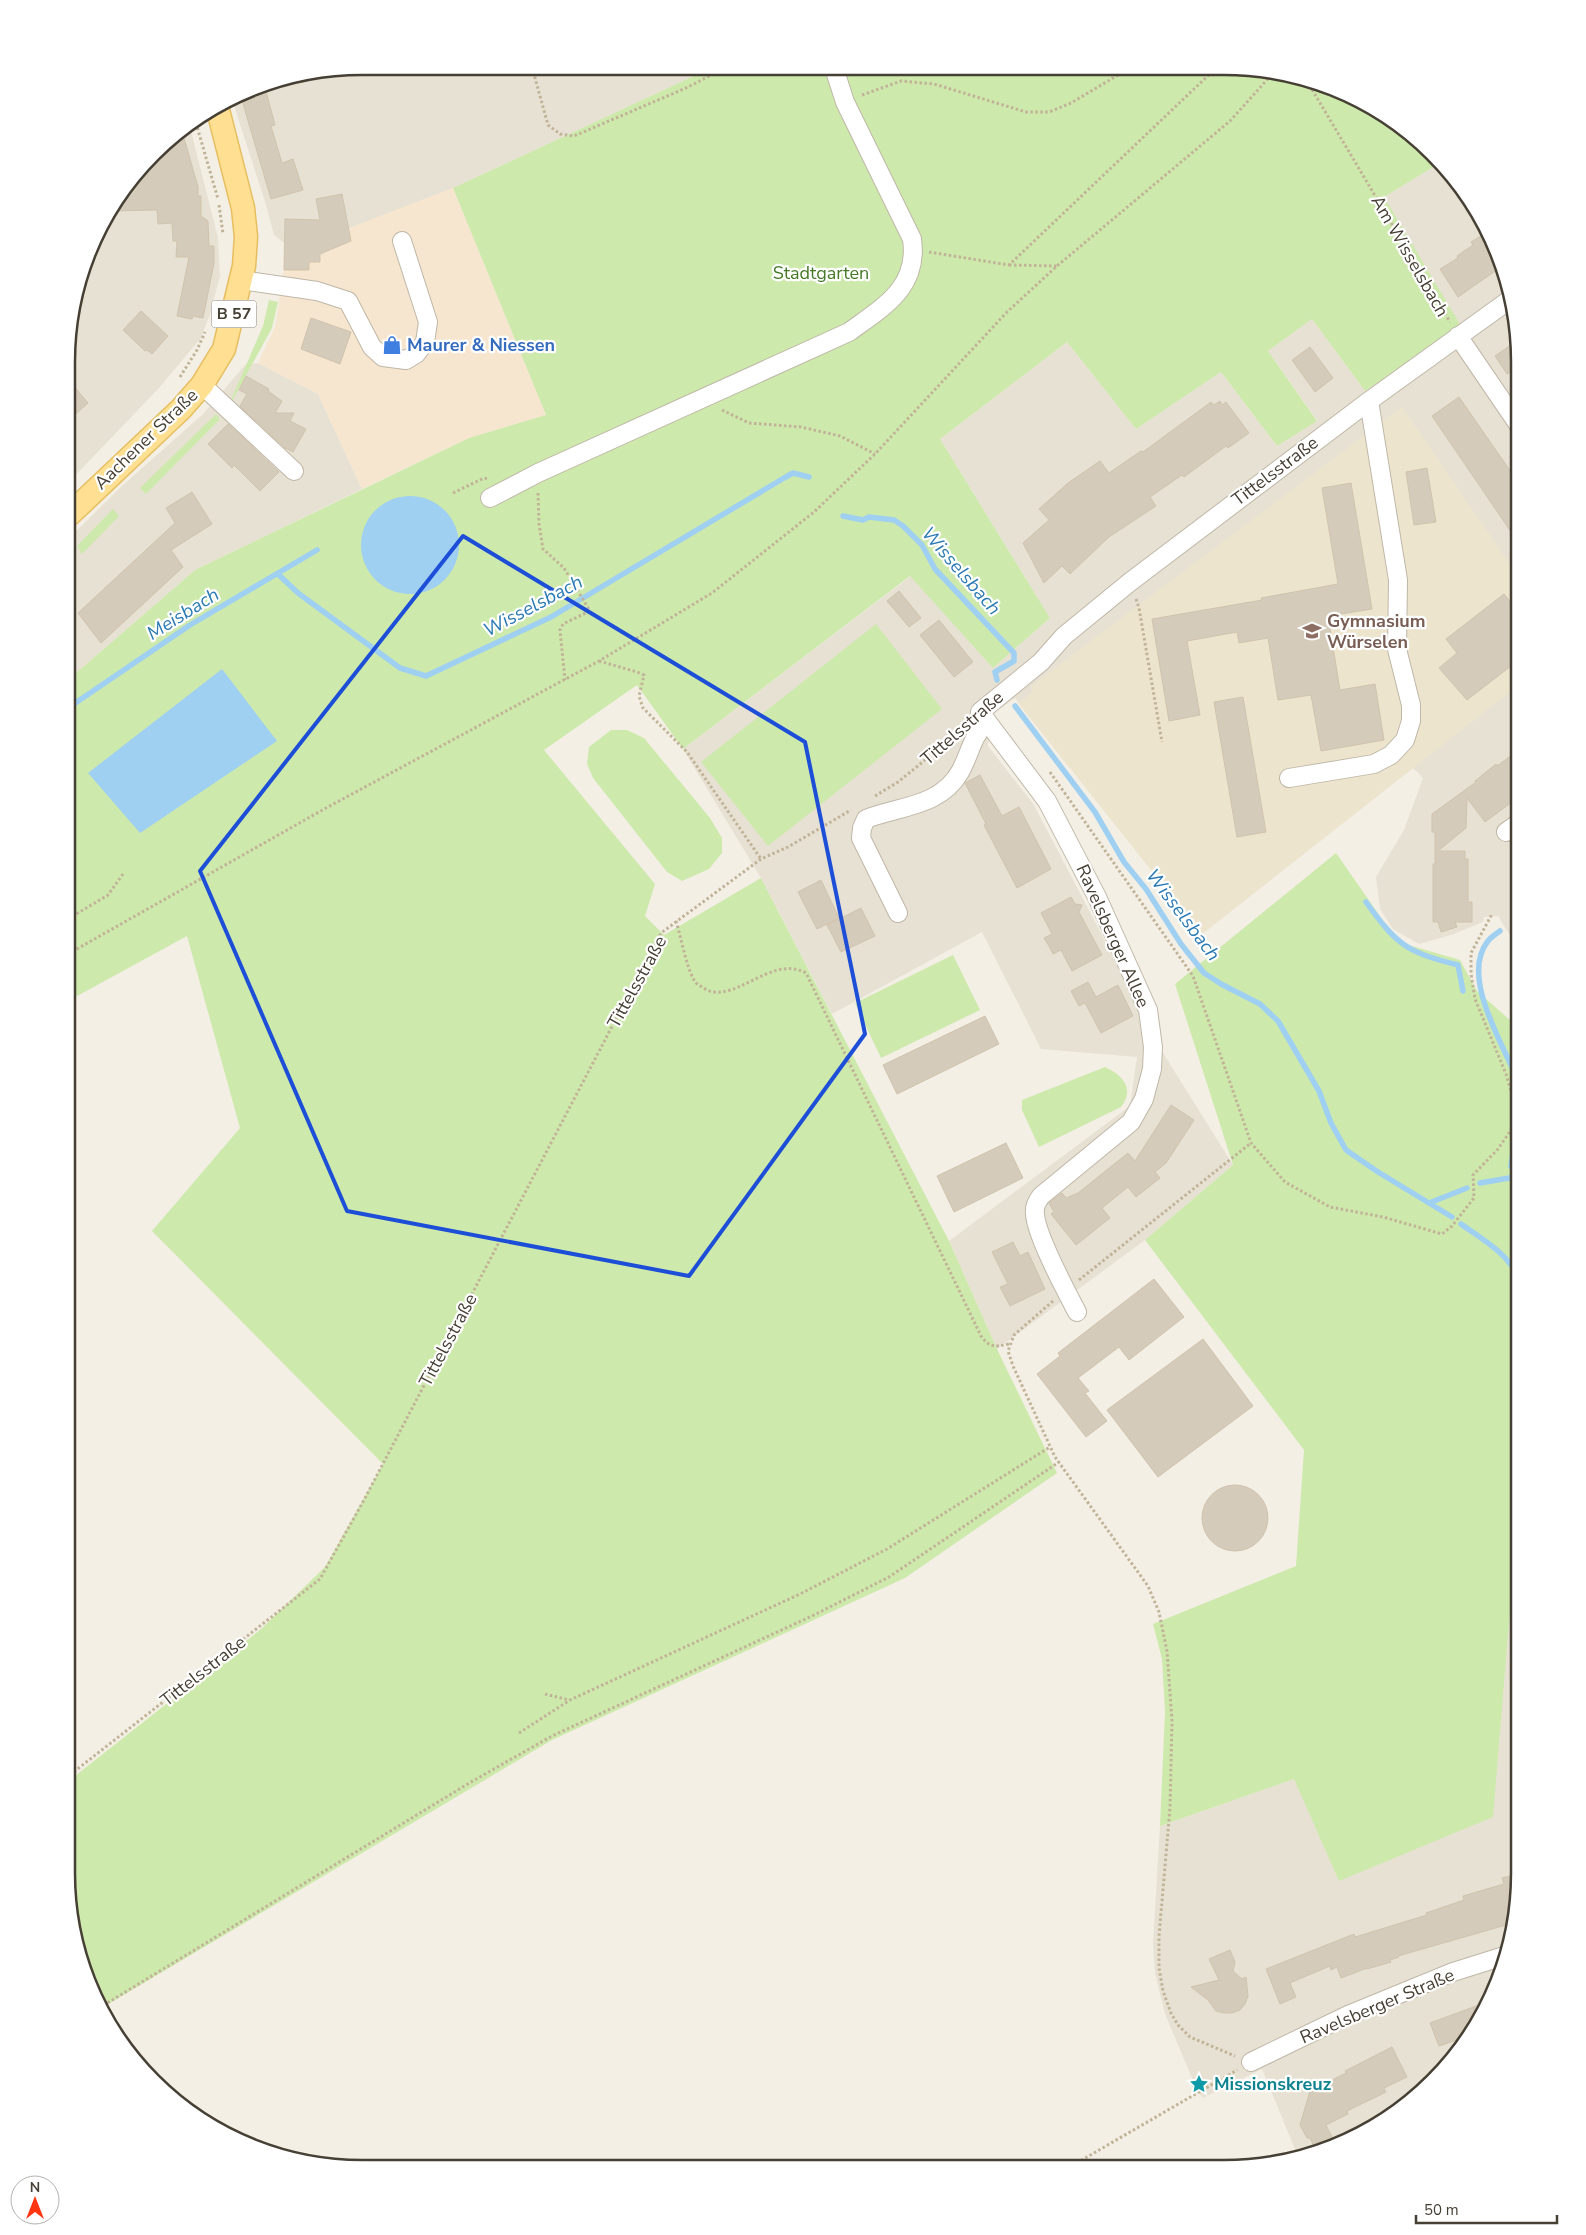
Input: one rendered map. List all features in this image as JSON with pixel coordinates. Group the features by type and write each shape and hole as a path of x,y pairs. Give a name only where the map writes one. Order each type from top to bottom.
{"main road":[{"name":"Aachener Straße","path":"75,508 181,409 202,384 224,349 241,280 246,237 243,208 219,113"}],"street":[{"path":"490,498 538,473 848,332 887,305 910,275 914,254 912,239 844,102 836,75"},
{"path":"241,280 317,292 348,301 372,347 383,357 406,360 416,354 425,342 428,322 402,241"},
{"name":"Tittelsstraße","path":"983,716 1041,662 1064,636 1130,582 1369,401 1504,303"},
{"name":"Am Wisselsbach","path":"1458,336 1511,414"},
{"name":"Aachener Straße","path":"202,384 294,471"},
{"path":"1289,778 1374,764 1392,755 1405,740 1411,721 1411,705 1397,649 1398,580 1369,401"},
{"path":"898,913 861,838 862,828 866,819 928,800 946,791 960,773 983,716"},
{"name":"Ravelsberger Allee","path":"983,716 1047,801 1097,897 1148,1010 1153,1047 1152,1069 1144,1099 1131,1122 1041,1196 1035,1204 1034,1215 1040,1233 1077,1312"},
{"name":"Ravelsberger Straße","path":"1251,2062 1348,2015 1453,1972 1498,1958"}],"path":[{"path":"534,75 548,125 560,134 574,136 686,88 711,75"},
{"path":"844,102 901,81 934,84 1026,112 1049,112 1071,103 1118,75"},
{"path":"1009,265 1209,75"},
{"path":"75,950 326,808 600,661 712,593 814,512 875,454 1007,312 1057,266 1230,121 1268,79"},
{"name":"Am Wisselsbach","path":"1313,89 1458,336"},
{"path":"197,127 219,206 224,242"},
{"path":"914,254 933,251 1009,265 1057,266"},
{"path":"177,380 197,350 207,329"},
{"path":"694,403 726,411 749,423 801,428 840,436 875,454"},
{"path":"538,473 539,524 543,549 564,568 590,611 563,624 560,630 565,680"},
{"path":"1130,582 1139,608 1162,742"},
{"path":"600,661 644,675 639,696 643,708 687,752 761,859"},
{"name":"Tittelsstraße","path":"873,797 898,782 983,716"},
{"path":"1048,769 1193,976 1251,1143 1285,1182 1330,1207 1383,1217 1442,1234 1452,1226 1474,1198 1473,1176 1498,1149 1511,1130"},
{"name":"Tittelsstraße","path":"75,1771 320,1579 364,1500 662,933 761,859 788,847 856,807"},
{"path":"75,915 108,895 123,874"},
{"path":"1492,914 1471,953 1471,974 1475,998 1506,1074 1511,1091"},
{"path":"676,921 694,981 709,992 728,991 774,970 797,968 806,973 981,1336 987,1345 994,1348 1010,1344"},
{"path":"1251,1143 1066,1290 1014,1336 1008,1351 1050,1447 1148,1586 1159,1612 1167,1651 1172,1721 1170,1808 1159,1936 1159,1968 1163,1991 1171,2013 1178,2025 1190,2037 1251,2062"},
{"path":"519,1733 570,1700 791,1598 886,1549 1050,1447"},
{"path":"107,2003 471,1782 552,1736 805,1620 889,1578 1059,1462"},
{"path":"545,1694 570,1700"},
{"path":"1082,2160 1251,2062"}],"highlighted area":[{"path":"463,536 805,742 865,1034 689,1276 347,1211 200,871"}],"shaded area":[{"path":"362,75 696,75 453,188 310,244 284,243 274,235 234,105 270,90 325,77"},
{"path":"191,131 218,238 220,276 210,314 201,338 159,388 75,476 75,362 77,325 90,270 113,219 134,187 159,159"},
{"path":"1434,167 1463,203 1481,235 1496,270 1509,325 1511,362 1511,937 1498,916 1484,917 1483,922 1451,935 1419,944 1393,929 1380,909 1376,877 1404,830 1423,778 1413,768 1202,934 1015,698 992,714 988,746 1034,805 1128,985 1140,1016 1233,1165 1145,1240 997,1349 949,1241 1130,1106 1137,1057 1041,1049 982,932 832,1014 761,878 683,749 911,576 993,668 1050,618 940,439 1067,342 1136,429 1221,372 1277,446 1317,420 1268,351 1312,319 1365,391 1384,197"},
{"name":"Maurer & Niessen","path":"453,188 546,415 469,438 362,489 318,394 258,363 275,327 284,270 284,243 310,243"},
{"path":"258,363 318,394 362,489 195,570 75,674 75,532 122,486 203,414 245,365"},
{"name":"Gymnasium Würselen","path":"1402,407 1511,566 1511,691 1202,934 1018,703 1032,693 1031,686"},
{"path":"1511,1576 1511,1873 1509,1910 1496,1965 1481,2000 1463,2032 1440,2062 1413,2089 1399,2101 1367,2122 1334,2138 1296,2151 1262,2069 1203,2098 1197,2090 1165,2014 1155,1973 1153,1944 1160,1826 1294,1779"}],"green space":[{"name":"Stadtgarten","path":"696,75 1224,75 1261,77 1316,90 1367,113 1399,134 1434,167 1384,197 1461,326 1365,391 1312,319 1268,351 1317,421 1277,446 1221,372 1136,429 1067,342 940,439 1050,618 993,668 910,576 683,749 637,685 544,750 655,884 645,916 664,935 761,878 949,1241 997,1349 1057,1473 905,1578 552,1740 107,2005 90,1965 77,1910 75,1776 260,1630 325,1567 383,1464 152,1231 240,1128 187,936 75,997 75,674 195,570 469,438 546,415 453,188"},
{"path":"269,300 278,302 272,328 232,401 263,326"},
{"path":"216,414 220,419 146,494 140,488"},
{"path":"113,509 119,516 82,554 77,546"},
{"path":"876,624 942,709 768,846 701,762"},
{"path":"611,730 627,730 644,738 710,818 722,838 722,853 709,869 682,881 667,872 593,778 587,764 589,747"},
{"path":"1336,853 1398,942 1460,960 1477,991 1511,1021 1511,1598 1493,1817 1339,1881 1294,1779 1160,1826 1165,1712 1162,1659 1153,1624 1296,1566 1304,1450 1145,1240 1233,1165 1175,984"},
{"path":"953,955 980,1010 881,1058 855,1003"},
{"path":"1105,1067 1122,1078 1125,1083 1127,1094 1121,1107 1039,1147 1022,1110 1022,1100"}],"water":[{"path":"410,496 429,500 444,511 455,526 459,545 455,564 444,579 429,590 410,594 391,590 376,579 365,564 361,545 365,526 376,511 391,500"},
{"path":"222,669 277,741 140,833 88,773"},
{"path":"1511,1147 1511,1171 1508,1167"}],"building":[{"path":"266,92 275,125 271,126 282,163 293,159 303,190 271,199 242,102"},
{"path":"184,137 198,187 198,196 201,196 201,216 208,221 209,246 214,246 214,263 203,318 193,316 192,319 177,316 189,257 176,257 177,241 173,241 172,223 158,224 157,210 118,211 146,173"},
{"path":"342,194 351,241 320,254 320,262 309,262 309,270 284,270 285,219 320,220 316,199"},
{"path":"1481,236 1496,270 1458,297 1440,269 1458,258 1457,256 1473,245 1471,242"},
{"path":"141,311 168,336 152,354 147,350 145,351 123,330"},
{"path":"311,318 351,332 340,364 301,349"},
{"path":"1510,345 1511,372 1507,374 1495,356"},
{"path":"1310,347 1333,378 1315,392 1292,360"},
{"path":"246,376 269,389 268,391 282,401 275,413 294,413 290,421 306,429 293,452 285,448 240,406 247,394 239,390"},
{"path":"75,387 88,403 75,415"},
{"path":"1459,397 1511,472 1511,532 1432,416"},
{"path":"1220,401 1222,405 1226,402 1249,433 1228,448 1226,446 1184,477 1182,475 1150,497 1156,506 1109,537 1070,574 1062,566 1044,583 1023,543 1049,520 1039,509 1068,483 1100,461 1109,473 1141,451 1143,452 1211,402 1214,405"},
{"path":"228,424 279,472 260,491 234,465 232,468 208,444"},
{"path":"1427,468 1436,522 1414,525 1406,472"},
{"path":"1351,483 1372,609 1328,616 1340,690 1375,684 1384,740 1321,751 1311,695 1278,700 1268,638 1239,643 1237,632 1187,641 1200,715 1169,721 1152,619 1262,600 1261,598 1338,584 1322,488"},
{"path":"192,492 212,524 171,550 183,567 101,643 78,613 175,523 166,508"},
{"path":"899,591 921,618 909,627 887,601"},
{"path":"1504,594 1511,602 1511,666 1467,700 1439,668 1457,653 1446,639"},
{"path":"939,620 973,662 954,677 920,635"},
{"path":"1243,697 1266,832 1237,837 1214,702"},
{"path":"1511,756 1511,803 1485,822 1467,798 1466,828 1438,851 1465,851 1465,859 1468,859 1468,902 1472,902 1472,922 1455,922 1457,927 1441,932 1438,922 1433,922 1435,832 1432,832 1432,814 1476,782 1496,764 1497,766"},
{"path":"980,775 1002,816 1019,807 1051,869 1017,888 984,825 986,824 965,783"},
{"path":"821,880 839,918 817,929 798,892"},
{"path":"1071,897 1075,904 1082,905 1079,912 1102,955 1072,971 1061,950 1053,954 1044,938 1052,934 1041,913"},
{"path":"861,908 875,936 841,952 827,925"},
{"path":"1088,982 1096,997 1118,985 1133,1016 1101,1033 1085,1003 1079,1006 1071,991"},
{"path":"985,1016 999,1044 897,1094 883,1065"},
{"path":"1171,1105 1194,1120 1166,1163 1155,1172 1160,1178 1136,1197 1128,1187 1102,1208 1110,1218 1076,1245 1051,1214 1054,1212 1049,1203 1062,1193 1066,1198 1078,1193 1128,1153 1135,1161"},
{"path":"1006,1143 1023,1178 954,1212 937,1176"},
{"path":"1013,1242 1020,1256 1028,1252 1045,1289 1010,1306 1000,1287 1008,1284 992,1252"},
{"path":"1154,1279 1184,1317 1129,1360 1119,1347 1078,1378 1089,1391 1085,1393 1107,1421 1086,1437 1037,1374 1060,1356 1058,1353"},
{"path":"1203,1339 1253,1406 1158,1477 1107,1410"},
{"path":"1235,1485 1247,1488 1258,1495 1265,1506 1268,1518 1265,1530 1258,1541 1247,1548 1235,1551 1223,1548 1212,1541 1205,1530 1202,1518 1205,1506 1212,1495 1223,1488"},
{"path":"1511,1876 1509,1910 1506,1925 1398,1956 1390,1960 1391,1962 1367,1968 1341,1978 1337,1967 1331,1970 1330,1966 1290,1983 1296,1997 1280,2004 1266,1969 1354,1934 1355,1937 1427,1915 1426,1913 1464,1900 1463,1896 1504,1884 1502,1878"},
{"path":"1230,1950 1235,1962 1233,1971 1242,1979 1246,1977 1248,1996 1240,2010 1224,2013 1216,2011 1208,2000 1191,1987 1219,1980 1209,1959"},
{"path":"1478,2005 1458,2040 1439,2046 1430,2023"},
{"path":"1392,2047 1407,2077 1384,2088 1386,2092 1347,2111 1348,2114 1326,2125 1333,2138 1314,2146 1300,2125 1310,2091 1346,2073 1345,2071"}],"waterway":[{"name":"Wisselsbach","path":"278,574 298,593 400,668 426,676 551,617 793,473 809,477"},
{"name":"Wisselsbach","path":"843,516 863,520 869,517 894,520 903,526 922,545 935,569 1014,653 1014,661 995,672 997,680"},
{"name":"Meisbach","path":"75,703 190,625 317,550"},
{"name":"Wisselsbach","path":"1015,706 1095,812 1124,862 1146,889 1181,944 1204,973 1260,1004 1278,1021 1319,1091 1331,1123 1346,1150 1452,1217"},
{"path":"1366,902 1386,928 1404,945 1426,956 1458,965 1463,991"},
{"path":"1500,931 1488,941 1480,956 1479,973 1481,992 1487,1012 1511,1066"},
{"path":"1480,1183 1511,1178"},
{"path":"1429,1203 1467,1188"},
{"name":"Wisselsbach","path":"1461,1224 1502,1254 1511,1266"}],"place":[{"name":"Maurer & Niessen","path":"392,345"},
{"name":"Gymnasium Würselen","path":"1312,631"},
{"name":"Missionskreuz","path":"1199,2084"}]}
